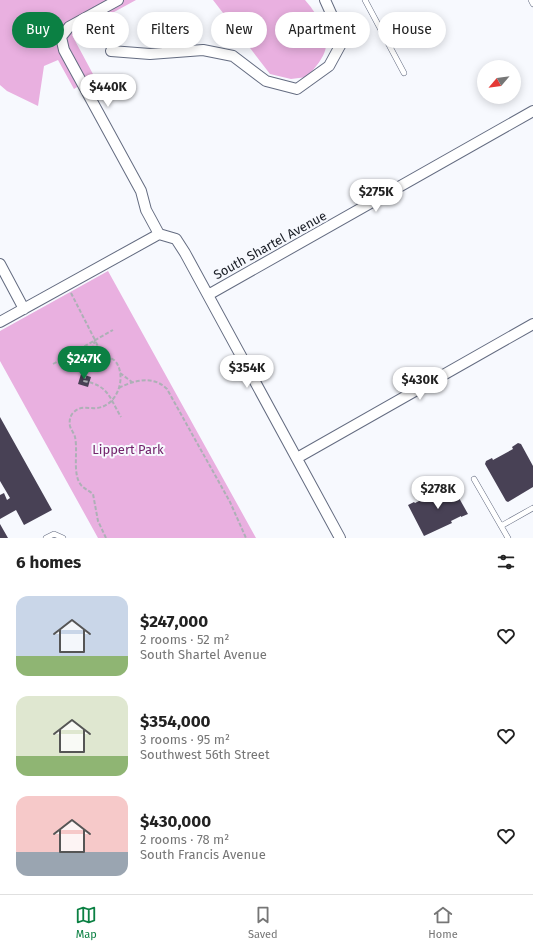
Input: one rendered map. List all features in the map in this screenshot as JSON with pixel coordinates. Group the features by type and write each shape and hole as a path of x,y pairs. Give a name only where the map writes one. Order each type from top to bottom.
{"street":[{"path":"118,0 69,27 61,37 64,50 141,191 146,210 160,234 176,239 340,538"},
{"path":"111,50 150,54 203,50 233,56 266,81 297,89 329,66 341,44 334,20 325,0"},
{"name":"South Shartel Avenue","path":"208,295 533,111"},
{"path":"0,322 160,234"},
{"path":"0,264 24,309"},
{"path":"297,458 533,324"}],"lane":[{"path":"365,0 404,73"},
{"path":"530,0 533,4"},
{"path":"474,479 508,538"},
{"path":"501,526 533,508"},
{"path":"46,538 54,534 63,538"}],"path":[{"path":"66,285 96,340 101,353 104,356 110,357 116,363 119,373 119,388 112,401 97,408 81,408 74,412 70,418 70,426 75,437 78,481 83,487 93,494 98,522 106,538"},
{"path":"53,364 113,330"},
{"path":"96,340 84,381 102,386 121,417"},
{"path":"119,373 132,382"},
{"path":"119,388 132,382 147,380 156,381 167,389 230,502 246,538"}],"green space":[{"path":"0,0 136,0 114,12 72,12 72,48 79,48 94,76 74,89 58,60 44,66 38,106 7,91 0,85"},
{"path":"213,0 305,0 314,12 275,12 275,48 325,48 324,54 307,77 291,79 270,74 250,48 267,48 267,12 222,12"},
{"name":"Lippert Park","path":"108,271 256,538 98,538 0,361 0,331"}],"building":[{"path":"81,374 91,377 88,387 78,384"},
{"path":"0,417 52,510 24,525 16,510 0,519 0,495 4,493 7,500 10,498 0,481"},
{"path":"518,443 521,444 533,466 533,487 508,502 485,464 486,461 492,458 493,460 513,449 512,447"},
{"path":"450,482 468,514 451,521 452,523 424,536 408,505 425,498 424,496 445,487 444,485"},
{"path":"0,524 8,538 0,538"}]}
